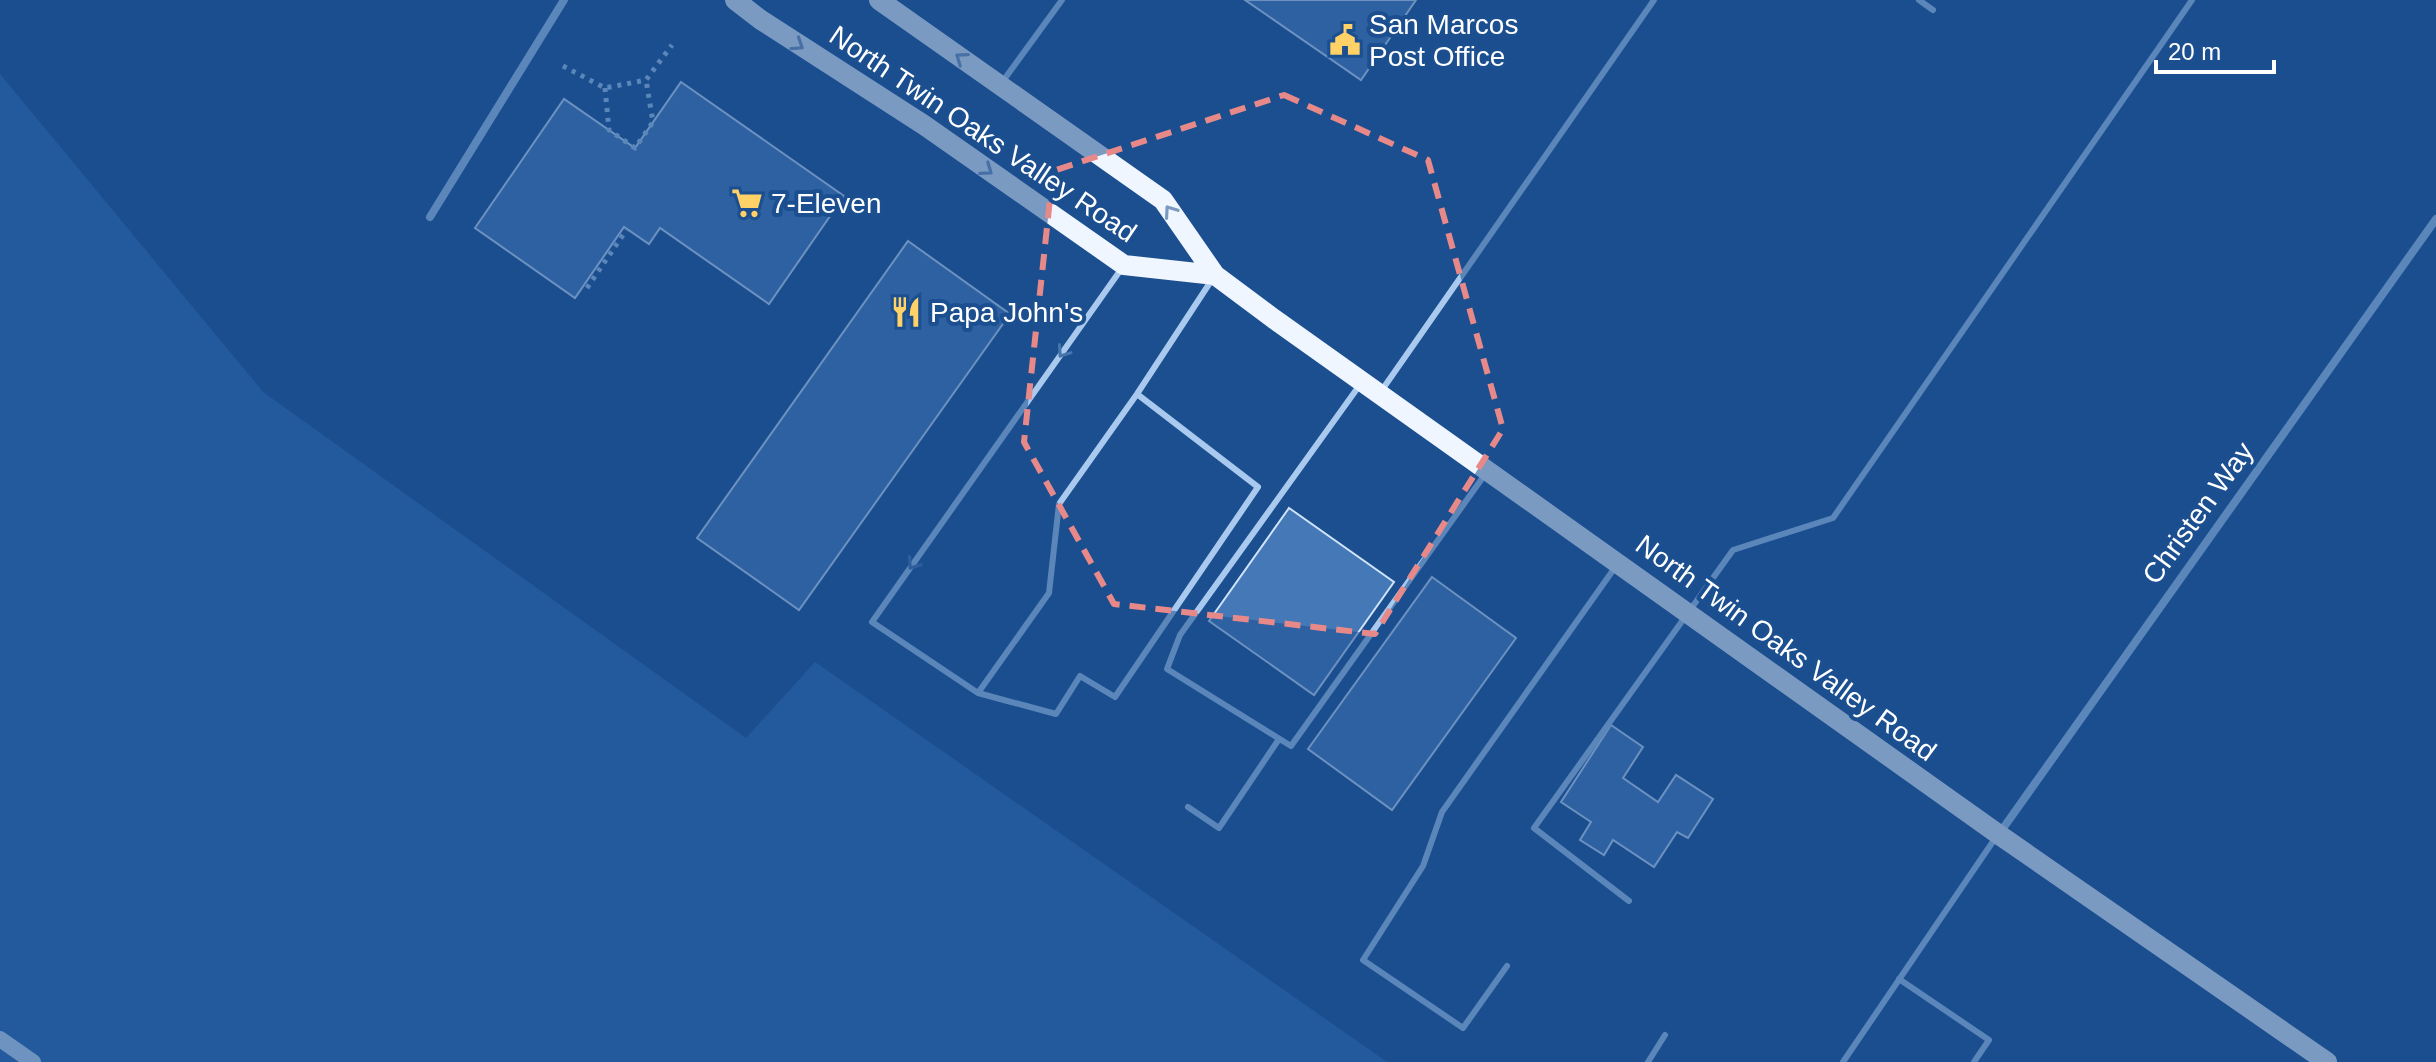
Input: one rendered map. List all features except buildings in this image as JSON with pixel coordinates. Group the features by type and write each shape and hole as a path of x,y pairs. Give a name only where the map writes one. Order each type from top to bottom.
{"main road":[{"name":"North Twin Oaks Valley Road","path":"735,0 924,125 1124,265 1215,275"},
{"name":"North Twin Oaks Valley Road","path":"879,0 1163,200 1215,275 1998,834 2327,1062"},
{"path":"0,1039 33,1062"}],"street":[{"path":"430,217 564,0"},
{"name":"Christen Way","path":"1998,834 2436,219"}],"lane":[{"path":"1001,85 1062,0"},
{"path":"1380,393 1654,0"},
{"path":"1919,0 1933,10"},
{"path":"1629,901 1534,828 1733,550 1833,518 2192,0"},
{"path":"1124,265 872,622 978,693 1056,714 1080,676 1115,697 1258,487 1137,394"},
{"path":"978,693 1049,593 1059,504 1137,394 1215,275"},
{"path":"1363,381 1180,635 1167,669 1291,746 1488,470"},
{"path":"1507,966 1463,1028 1363,960 1423,866 1442,812 1618,563"},
{"path":"1188,807 1219,828 1279,739"},
{"path":"1843,1062 1998,834"},
{"path":"1899,979 1989,1040 1974,1062"},
{"path":"1648,1062 1665,1035"}],"path":[{"path":"563,66 605,88 646,80 672,45"},
{"path":"605,88 609,130 635,148 653,122 646,80"},
{"path":"587,288 627,229"}],"highlighted area":[{"path":"1284,95 1428,160 1503,429 1375,634 1114,604 1024,442 1053,171"}],"shaded area":[{"path":"0,74 263,392 746,738 815,662 1387,1062 0,1062"}],"place":[{"name":"San Marcos Post Office","path":"1345,40"},
{"name":"7-Eleven","path":"747,203"},
{"name":"Papa John's","path":"906,312"}]}
